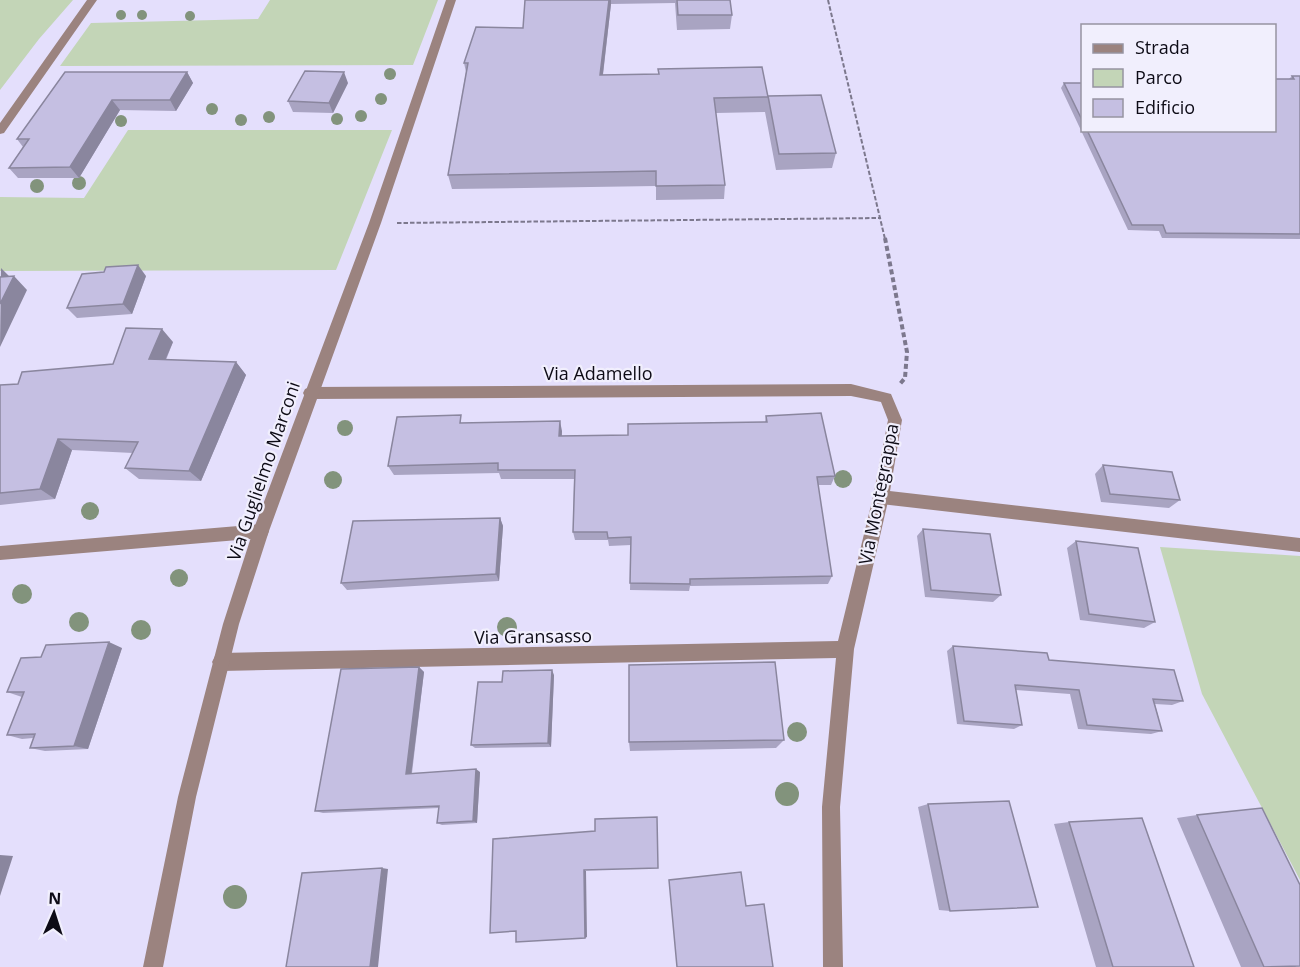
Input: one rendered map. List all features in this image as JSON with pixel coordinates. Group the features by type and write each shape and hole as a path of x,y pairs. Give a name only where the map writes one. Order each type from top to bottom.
{"street":[{"path":"0,131 92,0"},
{"name":"Via Guglielmo Marconi","path":"153,967 187,798 221,662 261,531 310,393 375,223 451,0"},
{"name":"Via Adamello","path":"310,393 851,390 886,398"},
{"name":"Via Montegrappa","path":"832,967 831,807 845,649 881,497 895,420 886,398"},
{"path":"881,497 1300,546"},
{"path":"0,554 261,531"},
{"name":"Via Gransasso","path":"221,662 845,649"}],"path":[{"name":"Via Montegrappa","path":"828,0 881,218 907,352 905,378 886,398"},
{"path":"375,223 881,218"}],"green space":[{"path":"0,0 73,0 39,39 0,90"},
{"path":"270,0 438,0 413,65 60,66 91,23 258,19"},
{"path":"128,130 392,130 336,270 0,271 0,197 84,198"},
{"path":"1160,547 1300,556 1300,880 1202,694"}],"building":[{"path":"525,0 609,0 600,75 659,74 658,69 762,67 768,97 714,98 725,185 656,186 656,171 448,175 468,63 464,63 476,27 523,28"},
{"path":"677,0 730,0 732,15 678,15"},
{"path":"305,71 344,72 329,103 288,101"},
{"path":"65,72 187,72 170,100 112,100 70,167 9,168 29,139 17,139"},
{"path":"1292,76 1300,76 1300,234 1166,233 1163,225 1132,225 1088,132 1276,132 1276,79 1294,79"},
{"path":"1064,83 1081,83 1081,118"},
{"path":"821,95 836,153 779,154 768,96"},
{"path":"138,265 123,304 67,308 82,274 104,272 106,267"},
{"path":"14,276 0,304 0,277"},
{"path":"126,328 162,329 149,359 236,362 189,471 125,468 138,442 58,439 40,489 0,493 0,385 18,384 22,372 113,364"},
{"path":"821,413 835,476 817,477 832,576 690,579 690,584 630,583 631,537 608,538 607,532 573,532 575,470 498,470 498,463 388,466 397,417 461,415 460,423 560,421 559,436 628,435 628,424 767,422 766,416"},
{"path":"1103,465 1172,472 1180,500 1110,494"},
{"path":"500,518 496,574 341,583 353,521"},
{"path":"923,529 990,534 1001,595 931,590"},
{"path":"1076,541 1138,548 1155,622 1089,614"},
{"path":"109,642 74,746 30,748 35,734 7,735 24,692 7,692 21,658 41,657 46,645"},
{"path":"953,646 1047,653 1049,660 1174,670 1183,701 1153,699 1162,731 1087,725 1079,690 1015,685 1022,725 964,721"},
{"path":"775,662 784,740 629,742 629,665"},
{"path":"419,667 406,774 476,769 473,821 437,823 439,806 315,811 341,669"},
{"path":"552,670 548,743 471,745 478,682 502,682 503,671"},
{"path":"1009,801 1038,907 950,911 928,804"},
{"path":"1262,808 1300,885 1300,966 1264,967 1197,815"},
{"path":"657,817 658,868 584,870 585,938 516,942 516,931 490,933 493,839 595,831 595,819"},
{"path":"1142,818 1194,967 1113,967 1069,822"},
{"path":"382,868 370,967 286,967 302,873"},
{"path":"741,872 746,906 764,904 773,967 677,967 669,880"}]}
